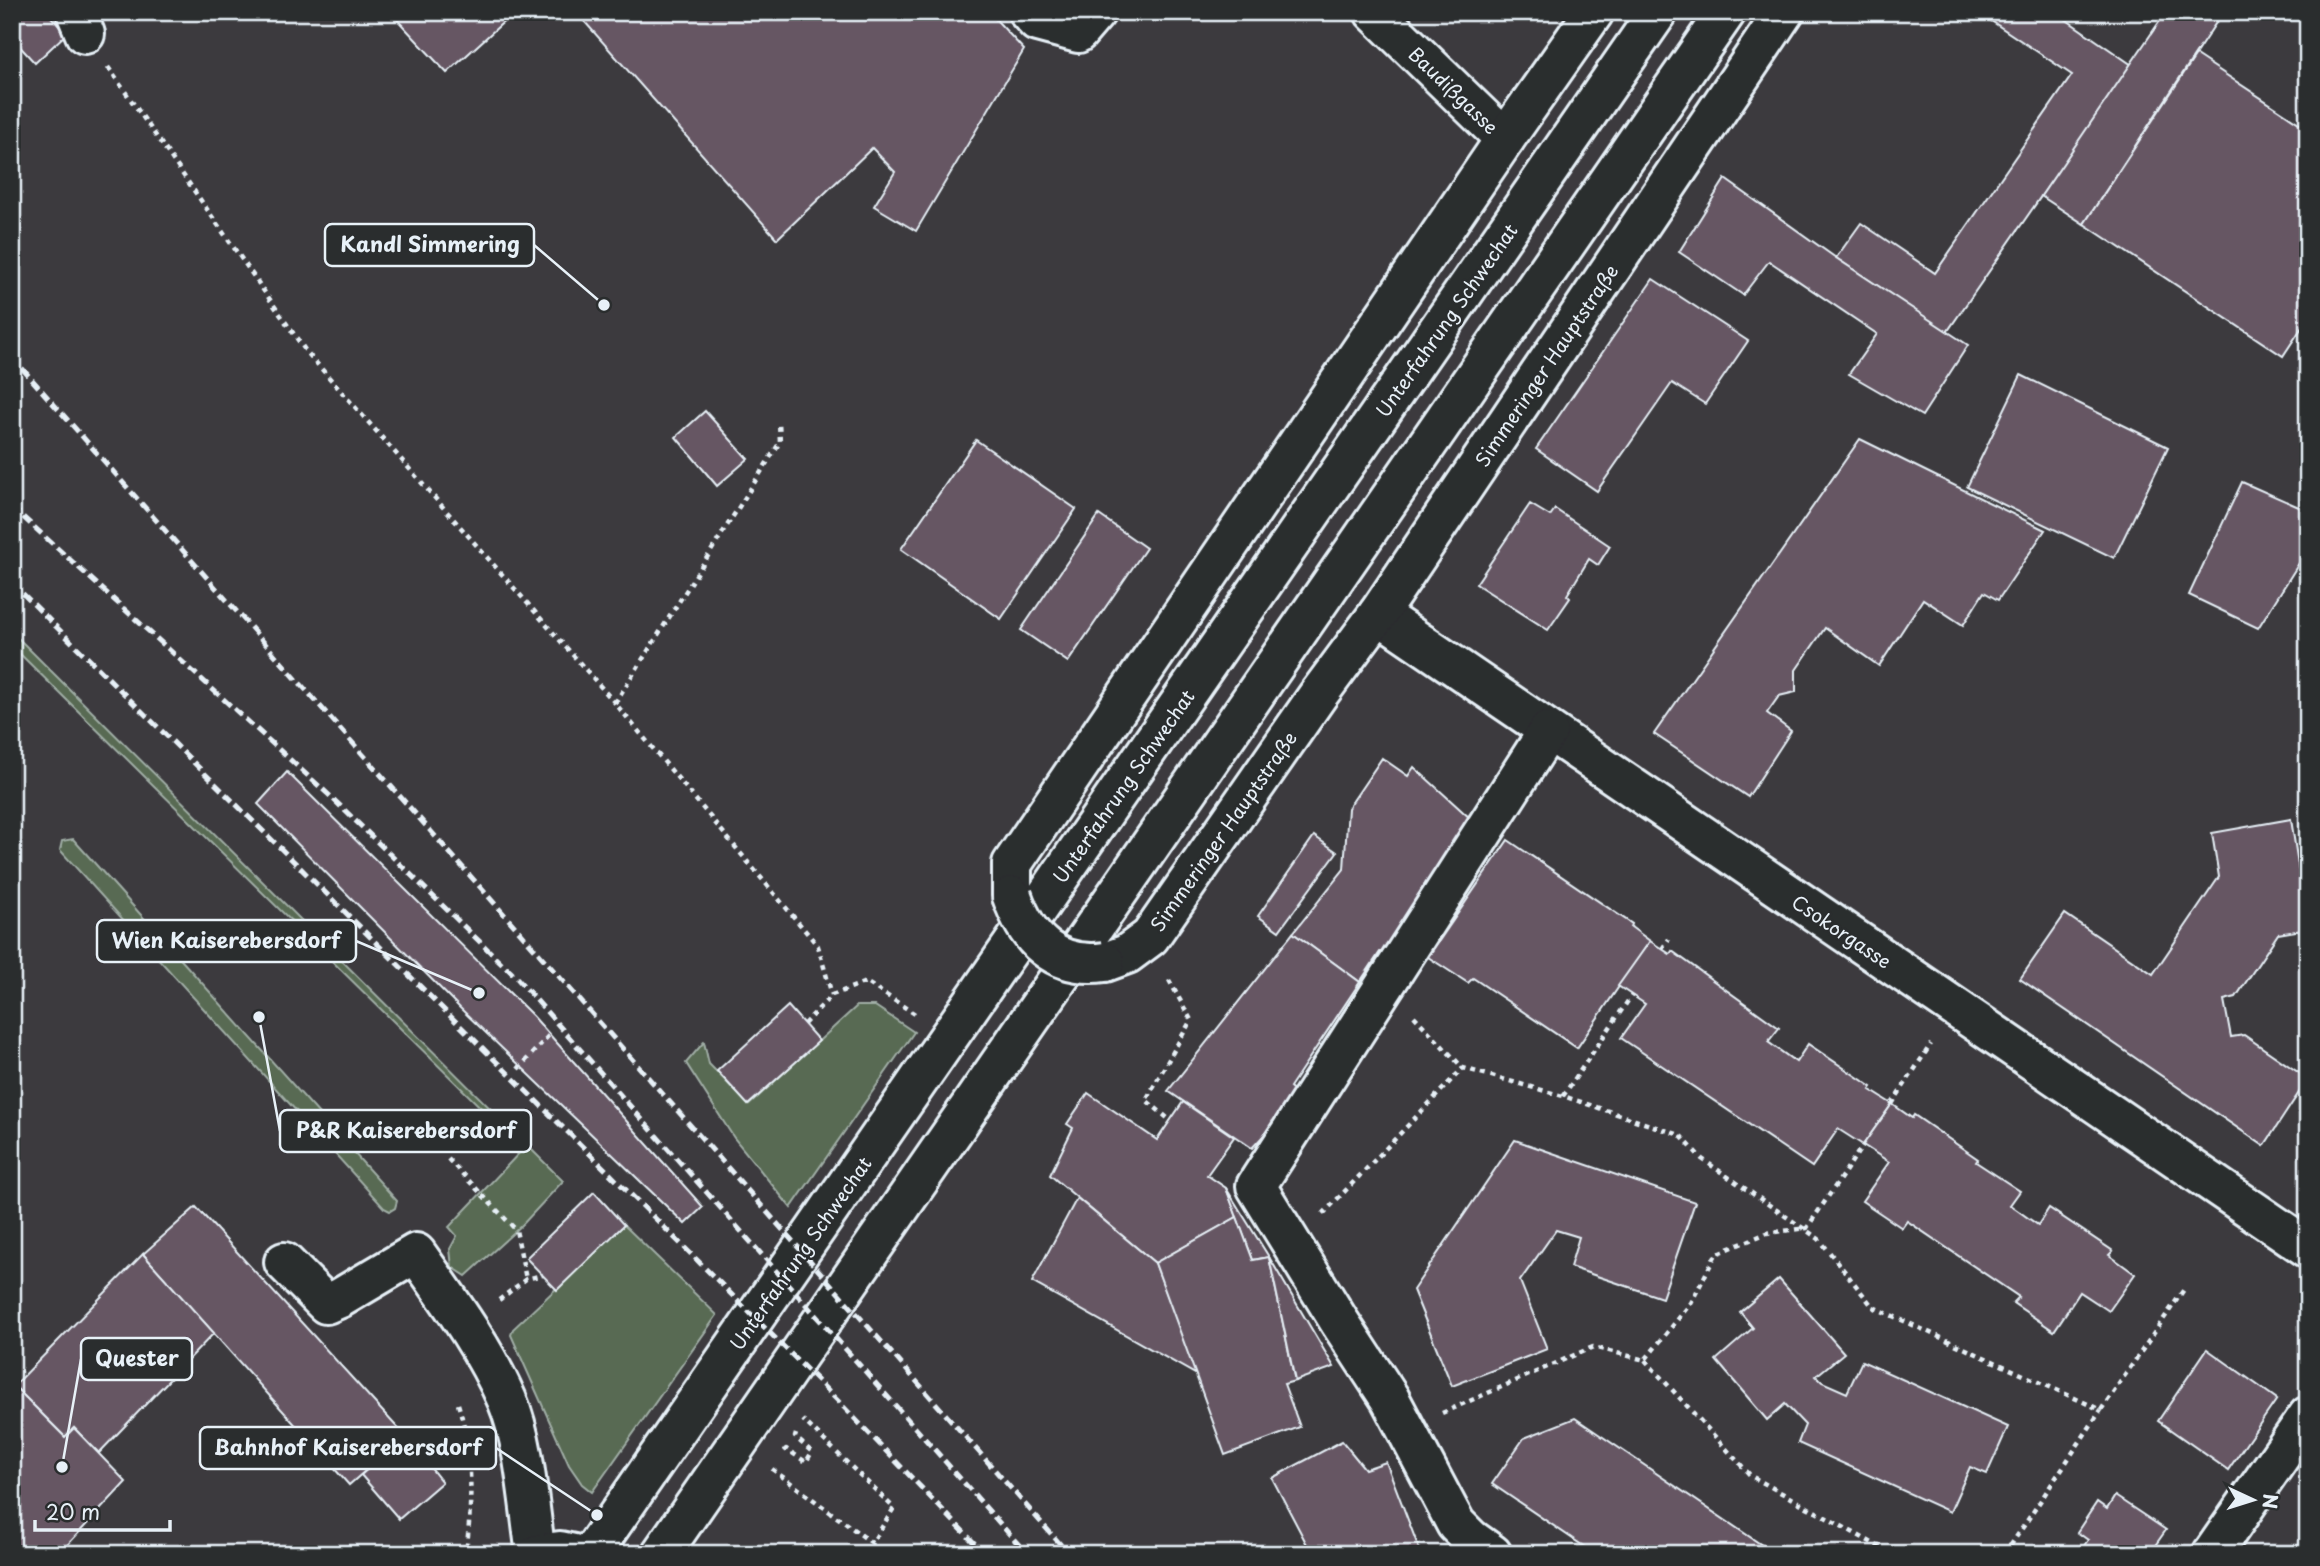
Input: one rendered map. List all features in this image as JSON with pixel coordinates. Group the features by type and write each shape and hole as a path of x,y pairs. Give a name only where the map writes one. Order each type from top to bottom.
{"street":[{"path":"1028,12 1037,22 1078,33 1096,12"},
{"name":"Baudißgasse","path":"1374,12 1505,139"},
{"name":"Simmeringer Hauptstraße","path":"1594,12 1012,864 1012,897 1030,932 1052,953 1080,963 1105,962 1127,954 1150,937 1318,695 1378,614 1784,12"},
{"path":"661,1554 1726,12"},
{"name":"Unterfahrung Schwechat","path":"560,1553 1655,15"},
{"name":"Csokorgasse","path":"1378,614 2308,1248"},
{"path":"1492,1554 1456,1524 1390,1399 1256,1186 1548,731"},
{"path":"284,1262 326,1304 416,1253 468,1328 508,1401 522,1455 560,1553"},
{"path":"2212,1554 2308,1416"}],"path":[{"path":"81,23 305,350 615,703 818,946 832,995"},
{"path":"615,703 780,442 779,422"},
{"path":"1662,949 1669,939"},
{"path":"1169,980 1191,1020 1146,1100 1171,1121"},
{"path":"804,1024 832,995 866,982 918,1015"},
{"path":"1385,985 1462,1068 1563,1096 1679,1135 1702,1159 1807,1228 1819,1239 1873,1307 2101,1410"},
{"path":"1563,1096 1632,995"},
{"path":"1892,1104 1955,1008"},
{"path":"518,1069 551,1032"},
{"path":"1293,1246 1462,1068"},
{"path":"1645,1360 1691,1303 1716,1254 1767,1233 1807,1228 1863,1145"},
{"path":"448,1159 516,1230 526,1279"},
{"path":"468,1328 526,1279 542,1275"},
{"path":"2005,1554 2185,1288"},
{"path":"1406,1429 1593,1347 1645,1360 1751,1476 1892,1554"},
{"path":"456,1397 467,1430 472,1485 466,1554"},
{"path":"772,1469 872,1543 894,1508 803,1420 811,1409"},
{"path":"786,1449 806,1462 812,1452 795,1437"}],"green space":[{"path":"12,632 563,1181 523,1224 466,1276 452,1267 450,1249 457,1236 449,1227 523,1149 12,646"},
{"path":"73,839 397,1201 395,1208 390,1211 384,1208 60,850 62,841"},
{"path":"857,1006 875,1006 914,1032 791,1208 734,1138 686,1063 704,1042 709,1064 749,1105"},
{"path":"624,1225 717,1315 592,1492 582,1484 569,1465 511,1335 513,1329"}],"building":[{"path":"12,12 47,12 66,34 35,63 12,38"},
{"path":"390,12 507,12 510,16 447,73"},
{"path":"576,12 989,12 1024,50 916,231 874,206 895,172 872,148 777,239"},
{"path":"1986,12 2055,12 2132,65 1947,332 1836,258 1861,223 1935,273 2072,75 1987,18 1990,15"},
{"path":"2166,12 2223,12 2084,224 2041,196"},
{"path":"2196,55 2308,129 2308,318 2283,356 2084,224"},
{"path":"1725,179 1836,258 1968,345 1922,416 1849,374 1877,334 1769,261 1743,295 1679,252"},
{"path":"1653,279 1748,341 1705,404 1672,383 1597,491 1536,449"},
{"path":"2021,375 2168,447 2114,558 1967,487"},
{"path":"705,411 748,459 717,486 676,437"},
{"path":"1860,439 2045,530 1998,600 1984,592 1963,625 1923,599 1879,666 1825,628 1796,670 1796,692 1779,696 1767,713 1791,731 1748,797 1654,734"},
{"path":"976,440 1076,509 1001,619 901,549"},
{"path":"2242,482 2308,511 2308,549 2258,628 2189,595"},
{"path":"1530,504 1550,516 1555,509 1610,546 1598,565 1589,559 1567,595 1570,598 1548,630 1476,584"},
{"path":"1099,515 1146,548 1068,662 1021,630"},
{"path":"1382,758 1408,776 1414,767 1472,820 1360,982 1293,933 1344,869 1348,808"},
{"path":"287,772 533,1016 703,1207 685,1224 460,1008 258,804"},
{"path":"2291,819 2308,929 2278,934 2236,997 2224,1000 2231,1037 2244,1035 2308,1079 2264,1146 2020,979 2065,914 2153,974 2219,877 2212,833"},
{"path":"1314,836 1337,852 1279,931 1258,916"},
{"path":"1508,840 1632,924 1631,927 1650,941 1577,1048 1473,978 1468,983 1428,957"},
{"path":"1293,933 1360,982 1290,1087 1300,1096 1252,1148 1168,1091"},
{"path":"1650,941 1670,954 1672,951 1779,1028 1768,1042 1796,1062 1808,1044 1872,1087 1870,1090 1892,1104 1863,1145 1838,1129 1812,1167 1621,1038 1645,1004 1618,986"},
{"path":"788,1006 819,1041 748,1105 717,1071"},
{"path":"1088,1093 1157,1140 1183,1102 1234,1137 1207,1175 1226,1188 1237,1217 1155,1263 1050,1175 1073,1128 1067,1124"},
{"path":"1892,1104 1912,1118 1914,1115 2020,1191 2010,1205 2038,1225 2049,1208 2113,1251 2109,1255 2135,1274 2109,1311 2080,1292 2054,1331 2013,1303 2019,1297 1907,1221 1902,1228 1862,1201 1889,1162 1863,1145"},
{"path":"1515,1140 1695,1202 1662,1298 1570,1267 1579,1237 1556,1230 1520,1281 1547,1349 1452,1386 1413,1290"},
{"path":"1226,1188 1269,1257 1253,1260"},
{"path":"594,1192 624,1225 557,1290 526,1258"},
{"path":"1077,1198 1155,1263 1197,1375 1032,1282"},
{"path":"196,1207 405,1436 349,1485 143,1254"},
{"path":"1237,1217 1253,1260 1269,1257 1295,1381 1284,1384 1300,1427 1225,1455 1155,1263"},
{"path":"143,1254 214,1333 99,1453 74,1428 65,1437 14,1386"},
{"path":"1269,1257 1334,1367 1295,1381"},
{"path":"1779,1279 1844,1353 1816,1376 1822,1382 1847,1393 1862,1361 2008,1427 1987,1474 1970,1467 1950,1512 1798,1443 1805,1425 1785,1404 1767,1420 1716,1360 1753,1328 1740,1312"},
{"path":"2207,1349 2277,1399 2228,1470 2158,1421"},
{"path":"14,1386 65,1437 74,1428 126,1482 59,1554 12,1554"},
{"path":"1575,1418 1775,1554 1595,1554 1492,1484 1524,1438"},
{"path":"405,1436 442,1482 399,1519 361,1475"},
{"path":"1342,1441 1365,1469 1386,1462 1421,1554 1312,1554 1272,1478"},
{"path":"2115,1496 2166,1530 2149,1554 2086,1554 2081,1550 2088,1540 2077,1532 2097,1502 2107,1509"}],"railway":[{"path":"12,357 1069,1554"},
{"path":"12,507 329,795 515,976 1027,1554"},
{"path":"12,583 682,1245 837,1400 985,1554"}],"place":[{"name":"Kandl Simmering","path":"604,305"},
{"name":"Wien Kaiserebersdorf","path":"479,993"},
{"name":"P&R Kaiserebersdorf","path":"259,1017"},
{"name":"Quester","path":"62,1467"},
{"name":"Bahnhof Kaiserebersdorf","path":"597,1515"}]}
